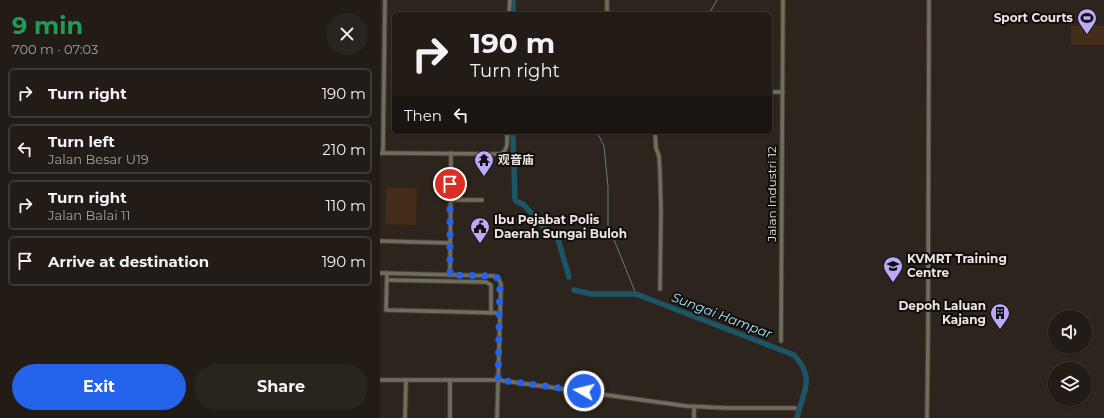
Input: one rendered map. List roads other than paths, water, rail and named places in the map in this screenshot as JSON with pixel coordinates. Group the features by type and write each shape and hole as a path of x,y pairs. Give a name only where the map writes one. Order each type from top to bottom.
{"street":[{"path":"385,0 382,153 498,154 505,152 507,147 507,134"},
{"path":"509,12 510,0"},
{"path":"607,0 607,12"},
{"name":"Jalan Industri 12","path":"781,341 783,0"},
{"path":"927,418 929,0"},
{"path":"772,92 783,92"},
{"path":"655,134 660,172 660,289"},
{"path":"450,275 451,153"},
{"path":"450,200 482,200"},
{"path":"380,241 450,242"},
{"path":"380,272 494,276 499,279 501,285 497,418"},
{"path":"387,273 386,310 500,313"},
{"path":"387,280 486,282 491,285 490,313"},
{"path":"380,380 498,380 694,407 795,408"},
{"path":"405,418 406,380"},
{"path":"450,380 450,418"},
{"path":"694,407 694,418"}],"waterway":[{"name":"Sungai Hampar","path":"513,0 513,12"},
{"path":"710,12 717,0"},
{"name":"Sungai Hampar","path":"512,134 515,199 524,205 549,233 558,239 569,277"},
{"path":"598,134 604,146 608,187 608,225 636,294"},
{"name":"Sungai Hampar","path":"574,290 591,294 636,294 794,355 801,363 805,371 806,378 806,385 797,418"}],"place":[{"name":"Sport Courts","path":"1087,35"},
{"name":"观音庙","path":"484,177"},
{"name":"Ibu Pejabat Polis Daerah Sungai Buloh","path":"480,244"},
{"name":"KVMRT Training Centre","path":"893,283"},
{"name":"Depoh Laluan Kajang","path":"1000,330"}]}
